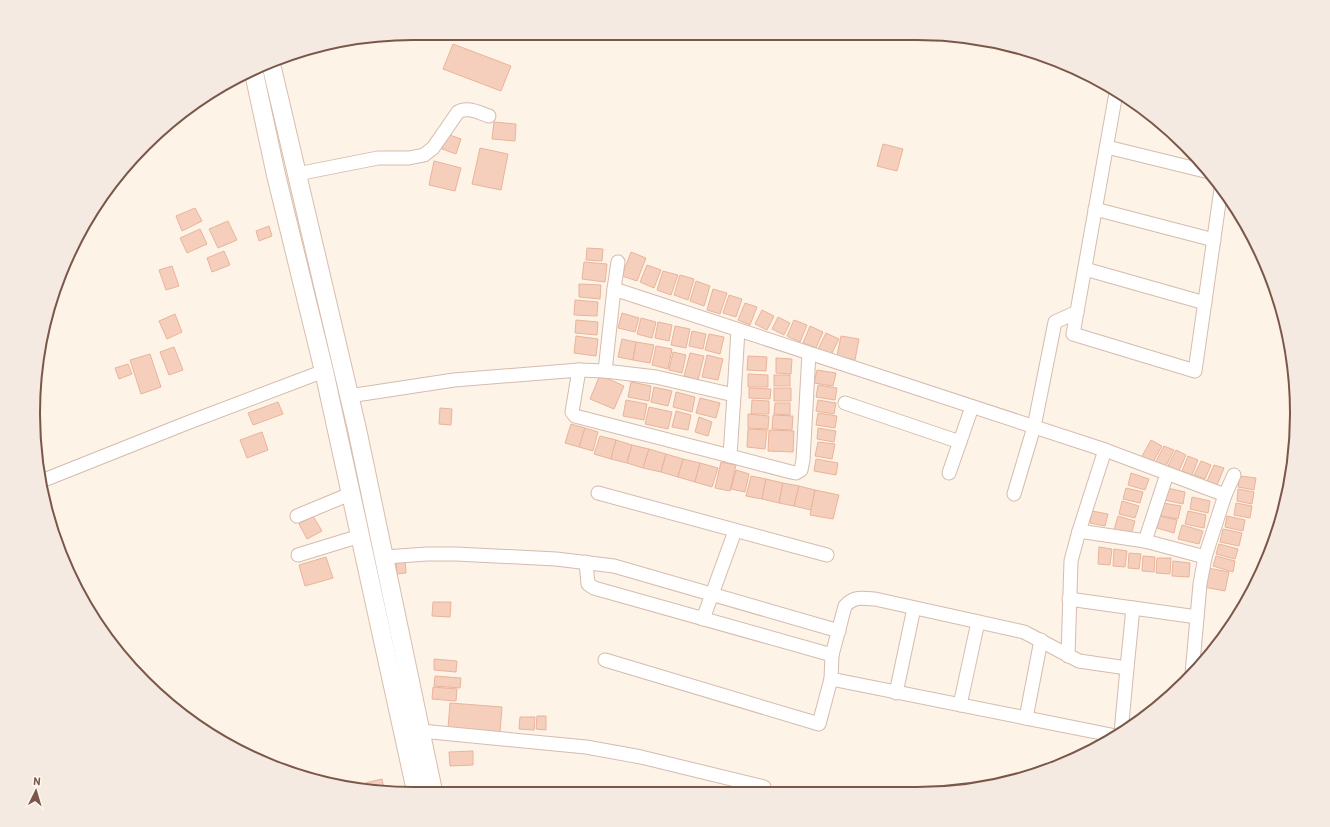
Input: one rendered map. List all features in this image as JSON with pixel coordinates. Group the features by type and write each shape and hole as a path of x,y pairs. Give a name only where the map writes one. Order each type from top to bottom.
{"street":[{"path":"272,68 349,396 385,557 432,787"},
{"path":"255,76 276,175 324,371 415,787"},
{"path":"1115,98 1073,334 1195,371 1220,196"},
{"path":"296,174 378,158 418,157 433,148 458,112 462,109 467,108 489,116"},
{"path":"1107,147 1199,170"},
{"path":"1096,209 1214,240"},
{"path":"605,371 618,262"},
{"path":"1085,269 1205,303"},
{"path":"614,289 1105,450 1225,495"},
{"path":"1014,494 1034,427 1055,322 1077,312"},
{"path":"730,456 738,330"},
{"path":"579,370 572,412 575,416 796,473 801,470 803,460 809,353"},
{"path":"349,396 454,380 579,370 605,371 656,377 734,395"},
{"path":"46,479 187,423 324,371"},
{"path":"845,403 960,442"},
{"path":"949,473 972,407"},
{"path":"1068,656 1071,561 1105,450"},
{"path":"1145,541 1167,474"},
{"path":"1193,665 1200,584 1205,557 1225,495 1234,475"},
{"path":"297,516 350,494"},
{"path":"598,494 827,555"},
{"path":"704,619 735,531"},
{"path":"1079,531 1145,541 1205,557"},
{"path":"298,555 360,536"},
{"path":"385,557 427,554 456,554 586,562 614,566 839,631"},
{"path":"586,562 586,580 588,584 594,588 832,654"},
{"path":"604,660 819,724 831,679 832,654 845,606 850,601 859,598 875,599 1024,632 1068,656 1089,663 1128,668"},
{"path":"1069,600 1197,617"},
{"path":"896,693 914,608"},
{"path":"1122,725 1133,608"},
{"path":"960,705 978,622"},
{"path":"1026,718 1041,640"},
{"path":"831,679 1107,734"},
{"path":"420,731 586,747 641,757 764,787"}],"building":[{"path":"453,44 511,66 501,91 443,69"},
{"path":"494,122 516,124 515,141 492,139"},
{"path":"447,134 461,139 456,154 442,149"},
{"path":"883,144 903,149 897,171 877,166"},
{"path":"480,148 508,154 501,190 472,184"},
{"path":"434,161 461,168 455,191 429,185"},
{"path":"195,208 202,221 182,231 176,216"},
{"path":"228,221 237,240 218,248 209,229"},
{"path":"269,226 272,236 259,241 256,231"},
{"path":"200,229 207,244 187,253 180,238"},
{"path":"587,248 603,249 602,261 586,260"},
{"path":"224,251 230,265 212,272 207,258"},
{"path":"631,252 646,258 637,281 622,276"},
{"path":"584,262 607,264 605,282 582,279"},
{"path":"647,265 661,270 654,288 640,282"},
{"path":"172,266 179,286 166,290 159,270"},
{"path":"663,271 678,275 671,295 657,290"},
{"path":"680,275 694,279 688,300 674,295"},
{"path":"696,281 710,286 704,306 690,301"},
{"path":"579,284 601,285 600,299 579,297"},
{"path":"713,289 727,293 720,314 707,310"},
{"path":"729,295 742,299 736,317 723,313"},
{"path":"575,300 598,302 597,316 574,315"},
{"path":"745,303 757,307 750,325 738,320"},
{"path":"762,310 774,316 767,330 755,324"},
{"path":"622,313 639,318 635,332 618,328"},
{"path":"175,314 182,332 167,339 159,321"},
{"path":"778,317 790,323 784,335 772,329"},
{"path":"641,318 656,322 652,338 637,334"},
{"path":"576,320 598,322 597,335 575,333"},
{"path":"794,320 807,325 800,342 787,336"},
{"path":"658,322 672,325 669,341 655,338"},
{"path":"675,326 690,329 686,348 671,345"},
{"path":"810,326 823,332 816,348 803,343"},
{"path":"692,331 706,334 703,349 689,346"},
{"path":"826,333 839,339 831,355 818,349"},
{"path":"709,334 724,337 720,354 705,350"},
{"path":"576,336 598,339 596,356 574,353"},
{"path":"841,336 859,339 855,360 837,356"},
{"path":"622,339 636,342 633,360 618,357"},
{"path":"636,342 654,345 650,363 633,360"},
{"path":"656,346 672,349 668,369 652,365"},
{"path":"174,347 183,370 169,375 160,352"},
{"path":"673,352 686,355 682,373 669,370"},
{"path":"690,353 704,356 698,380 684,376"},
{"path":"150,354 161,387 141,394 130,360"},
{"path":"707,355 723,359 718,380 702,377"},
{"path":"748,356 767,357 766,371 747,370"},
{"path":"776,358 792,359 791,374 776,373"},
{"path":"128,364 132,374 119,379 115,368"},
{"path":"817,370 836,373 833,386 814,383"},
{"path":"748,374 768,375 768,387 748,387"},
{"path":"600,375 624,386 614,409 590,399"},
{"path":"774,375 790,375 790,386 774,386"},
{"path":"631,382 651,386 649,401 628,397"},
{"path":"818,385 837,388 835,400 816,397"},
{"path":"654,387 672,391 668,406 651,402"},
{"path":"749,388 771,389 770,399 749,398"},
{"path":"774,388 791,388 791,401 774,401"},
{"path":"676,392 695,397 692,412 673,407"},
{"path":"700,398 720,403 716,418 696,413"},
{"path":"626,400 647,404 644,420 623,416"},
{"path":"752,400 769,401 769,414 751,414"},
{"path":"818,400 836,403 834,414 816,411"},
{"path":"278,402 283,414 253,425 248,413"},
{"path":"775,403 790,403 790,415 774,414"},
{"path":"649,407 672,412 668,429 645,424"},
{"path":"440,408 452,409 451,425 439,424"},
{"path":"676,411 691,415 688,430 672,427"},
{"path":"818,413 837,416 835,428 816,425"},
{"path":"748,414 769,416 768,429 748,428"},
{"path":"773,415 793,416 792,430 772,429"},
{"path":"699,417 712,422 708,436 695,432"},
{"path":"571,424 585,428 579,447 565,443"},
{"path":"585,428 598,432 593,451 579,447"},
{"path":"818,428 836,431 834,442 817,439"},
{"path":"748,429 767,430 765,449 747,447"},
{"path":"769,430 794,431 793,452 768,451"},
{"path":"262,432 268,450 247,458 240,440"},
{"path":"600,436 616,440 611,459 594,454"},
{"path":"616,440 632,445 627,463 611,459"},
{"path":"1151,440 1162,446 1152,464 1141,458"},
{"path":"818,442 835,444 832,459 815,456"},
{"path":"632,445 649,449 643,468 627,463"},
{"path":"1164,446 1174,450 1165,468 1155,463"},
{"path":"649,449 666,454 661,472 643,468"},
{"path":"1176,450 1186,455 1179,471 1168,466"},
{"path":"666,454 683,459 678,477 661,472"},
{"path":"1188,456 1198,460 1192,475 1182,471"},
{"path":"683,459 700,463 695,482 678,477"},
{"path":"816,459 838,463 836,475 814,471"},
{"path":"1201,461 1211,465 1205,479 1194,475"},
{"path":"721,462 736,465 730,491 715,488"},
{"path":"700,463 718,468 712,487 695,482"},
{"path":"1214,465 1224,468 1217,485 1207,481"},
{"path":"736,470 749,474 745,492 731,489"},
{"path":"1131,473 1149,479 1145,490 1128,485"},
{"path":"751,476 766,479 762,499 746,496"},
{"path":"1240,476 1256,478 1254,490 1238,487"},
{"path":"766,479 783,483 779,503 762,499"},
{"path":"783,483 799,486 794,506 779,503"},
{"path":"799,486 815,490 811,510 794,506"},
{"path":"1126,488 1143,492 1140,503 1123,499"},
{"path":"1167,488 1185,492 1183,504 1165,500"},
{"path":"1238,489 1254,492 1252,504 1237,501"},
{"path":"815,490 839,495 833,519 810,515"},
{"path":"1192,497 1210,501 1208,513 1190,509"},
{"path":"1122,501 1139,506 1135,518 1119,514"},
{"path":"1163,503 1181,506 1178,519 1161,516"},
{"path":"1236,503 1252,506 1250,518 1234,515"},
{"path":"1092,511 1108,514 1105,526 1090,523"},
{"path":"1188,511 1206,515 1204,528 1185,524"},
{"path":"313,516 322,531 307,539 299,524"},
{"path":"1118,516 1135,521 1131,535 1114,530"},
{"path":"1160,516 1177,520 1174,533 1157,528"},
{"path":"1227,516 1245,520 1243,531 1225,527"},
{"path":"1182,525 1203,531 1199,544 1178,539"},
{"path":"1223,529 1242,533 1239,546 1220,542"},
{"path":"1219,544 1238,549 1235,559 1216,554"},
{"path":"1099,547 1112,549 1110,565 1098,564"},
{"path":"1114,549 1127,551 1125,567 1113,566"},
{"path":"1129,553 1141,554 1139,569 1128,568"},
{"path":"1143,556 1155,557 1154,572 1142,571"},
{"path":"1216,556 1235,561 1233,572 1213,566"},
{"path":"326,557 333,578 305,586 299,565"},
{"path":"1157,558 1171,558 1170,574 1156,573"},
{"path":"405,560 406,573 397,574 396,561"},
{"path":"1173,561 1190,563 1189,577 1172,576"},
{"path":"1208,568 1229,572 1225,591 1204,587"},
{"path":"433,602 451,602 450,617 432,616"},
{"path":"434,659 457,661 456,672 434,670"},
{"path":"435,676 461,678 460,688 434,686"},
{"path":"433,687 457,689 456,701 432,699"},
{"path":"450,703 502,707 500,732 448,728"},
{"path":"537,716 546,716 546,730 536,729"},
{"path":"520,717 535,717 534,730 519,729"},
{"path":"473,751 473,765 450,766 449,752"},
{"path":"382,779 383,786 365,784"}]}
